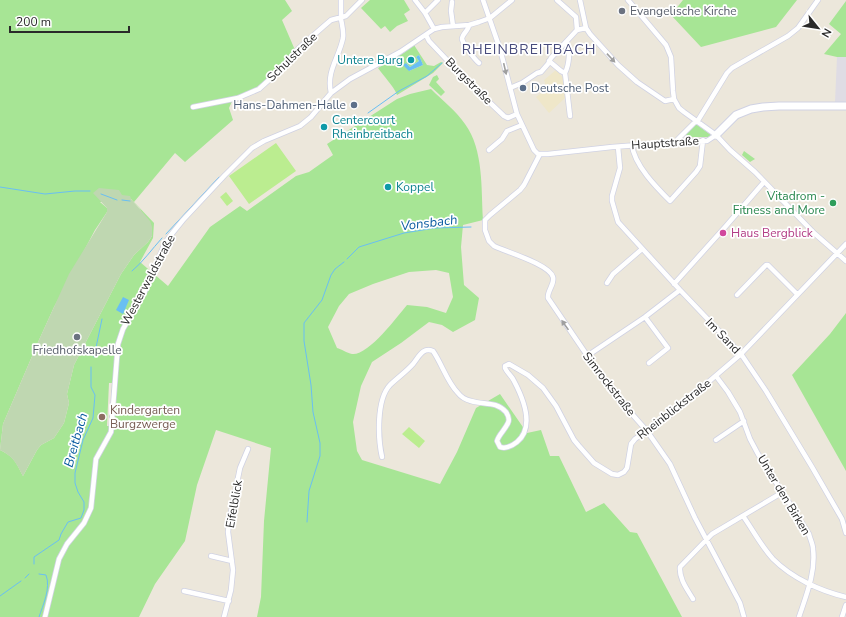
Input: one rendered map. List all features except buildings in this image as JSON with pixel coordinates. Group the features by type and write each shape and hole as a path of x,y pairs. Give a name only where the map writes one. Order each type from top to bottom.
{"street":[{"path":"331,93 329,78 343,34 341,0"},
{"name":"Schulstraße","path":"193,107 238,98 259,88 280,70 299,48 331,20 346,16 362,0"},
{"path":"416,0 434,29"},
{"path":"425,13 438,0"},
{"path":"483,0 500,49 517,114 534,150 540,154"},
{"path":"490,18 512,0"},
{"path":"557,0 576,17 577,30"},
{"path":"580,0 586,28 603,49 637,82 665,101 674,99"},
{"path":"628,0 669,50 671,57 674,99 679,108 716,135 736,115 751,109 780,106 846,106"},
{"path":"677,142 678,139 696,121 727,73 732,68 788,36 798,28 818,0"},
{"path":"452,2 451,11 453,26"},
{"name":"Westerwaldstraße","path":"45,617 59,559 67,544 84,523 92,508 96,459 111,432 118,344 123,329 145,291 165,243 183,220 252,148 264,141 300,126 311,117 331,93 350,79 400,52 434,29 469,25 490,18"},
{"path":"469,25 469,28 463,36 463,40 479,63"},
{"path":"510,88 541,72 577,30 586,28"},
{"name":"Burgstraße","path":"426,35 469,83 504,116 508,118 517,114"},
{"path":"566,42 569,45 565,73 570,116"},
{"path":"549,61 565,73"},
{"path":"489,150 502,139 507,131 522,125"},
{"name":"Hauptstraße","path":"540,154 618,146 703,140 710,139 716,135 726,146 747,164 814,233 846,261"},
{"path":"632,145 634,156 656,187 670,201 700,166 703,140"},
{"name":"Im Sand","path":"618,146 620,168 612,196 618,222 674,284 741,354 808,461 842,519 846,533"},
{"name":"Simrockstraße","path":"540,154 520,190 487,217 484,226 489,242 494,246 537,263 546,269 553,277 552,286 548,293 550,303 610,388 647,431 670,464 695,518 740,603 744,617"},
{"path":"674,284 764,182"},
{"name":"Rheinblickstraße","path":"382,457 379,440 379,420 385,393 390,386 413,364 424,350 427,349 433,351 438,358 447,377 458,393 471,401 496,404 507,414 509,418 508,423 498,437 498,445 506,448 517,443 524,434 526,425 524,408 517,387 514,380 505,368 505,366 509,364 528,375 543,388 556,406 574,440 594,463 612,474 624,472 627,468 631,444 635,439 671,414 741,354 846,244"},
{"path":"607,283 613,274 642,249"},
{"path":"737,295 768,265 798,294"},
{"path":"587,356 680,290"},
{"path":"645,316 668,348 649,363"},
{"name":"Unter den Birken","path":"716,376 728,392 744,421 750,439 758,454 809,534 813,549 813,566 810,583 799,617"},
{"path":"716,440 744,421"},
{"name":"Eifelblick","path":"224,617 229,601 233,570 229,537 229,522 240,468 248,449"},
{"path":"693,599 681,578 680,567 712,534 783,492"},
{"path":"743,516 773,558 790,573 810,583 846,597"},
{"path":"211,556 232,561"},
{"path":"184,591 229,601"},
{"path":"842,617 846,605"}],"shaded area":[{"path":"837,57 846,57 846,102 835,102"},
{"path":"556,70 564,79 565,98 549,113 536,97 547,89 544,80"}],"green space":[{"path":"0,0 285,0 292,11 282,20 295,50 280,68 257,87 233,99 229,108 233,120 185,162 175,153 134,202 154,223 153,238 140,262 168,286 210,227 240,206 247,211 296,176 309,172 333,155 327,144 397,99 431,89 465,124 476,146 479,158 483,220 463,225 461,247 464,285 479,298 475,320 453,332 442,325 429,322 372,362 361,386 353,422 357,451 362,460 440,484 457,452 476,408 500,394 527,433 541,430 550,456 559,456 586,512 604,503 630,532 637,533 682,617 257,617 261,597 264,521 271,448 216,430 197,485 185,541 155,584 139,617 0,617","holes":["131,199 140,209 152,236 148,242 134,255 121,274 74,365 67,394 69,403 64,423 54,438 41,445 37,450 23,476 14,460 0,450 3,424 54,307 95,230 107,212 107,208 100,202","436,270 449,273 453,297 446,313 427,307 407,305 382,335 366,349 359,353 352,354 337,348 328,327 339,306 349,294 409,272","109,383 112,383 110,426 107,426"]},
{"path":"370,0 404,0 410,10 404,14 408,21 397,26 390,32 385,26 381,29 361,8"},
{"path":"683,0 797,0 776,27 701,47 671,15"},
{"path":"846,1 846,57 837,57 824,54 841,34 829,24"},
{"path":"414,45 427,65 434,66 441,62 443,63 433,73 397,95 391,84 378,68","holes":["419,55 423,65 409,71 406,63 410,67 419,61 416,57"]},
{"path":"437,75 439,79 436,82 445,92 441,96 429,85 433,77"},
{"path":"696,124 711,135 709,137 687,137 686,134"},
{"path":"276,143 296,171 249,204 229,176"},
{"path":"744,151 755,159 750,162 742,155"},
{"path":"99,188 119,190 122,195 130,196 150,221 152,236 148,242 134,255 121,274 74,365 67,394 69,403 64,423 54,438 41,445 37,450 23,476 12,458 0,450 3,424 69,274 107,212 107,208 93,193"},
{"path":"226,192 233,201 227,206 220,197"},
{"path":"846,313 846,471 792,375 830,334"},
{"path":"409,427 425,441 419,448 402,434"}],"water":[{"path":"419,55 423,65 409,71 403,65 406,63 410,67 419,61 416,57"},
{"path":"123,297 129,300 123,314 116,310"}],"waterway":[{"name":"Breitbach","path":"368,113 399,91 427,76 442,63"},
{"name":"Breitbach","path":"166,234 219,177"},
{"path":"0,187 45,194 90,191"},
{"path":"101,194 117,200"},
{"path":"122,200 130,201"},
{"name":"Vonsbach","path":"347,259 359,247 404,233 435,228 471,227"},
{"name":"Breitbach","path":"132,271 144,260 162,238"},
{"path":"307,522 309,491 320,456 320,443 313,412 311,385 304,341 304,323 322,300 331,275 335,269 344,262"},
{"name":"Breitbach","path":"94,357 102,319"},
{"name":"Breitbach","path":"34,564 34,557 59,540 68,522 81,518 84,510 84,502 75,483 75,473 83,440 93,418 95,395 91,387 91,367"},
{"name":"Breitbach","path":"25,578 29,574"},
{"name":"Breitbach","path":"39,574 46,575 48,585 39,617"},
{"name":"Breitbach","path":"0,596 21,581"}],"place":[{"name":"Evangelische Kirche","path":"622,11"},
{"name":"Untere Burg","path":"411,60"},
{"name":"Deutsche Post","path":"523,88"},
{"name":"Hans-Dahmen-Halle","path":"354,105"},
{"name":"Centercourt Rheinbreitbach","path":"324,127"},
{"name":"Koppel","path":"388,187"},
{"name":"Vitadrom - Fitness and More","path":"833,203"},
{"name":"Haus Bergblick","path":"723,233"},
{"name":"Friedhofskapelle","path":"77,337"},
{"name":"Kindergarten Burgzwerge","path":"102,417"}],"district":[{"name":"RHEINBREITBACH","path":"529,49"}]}
